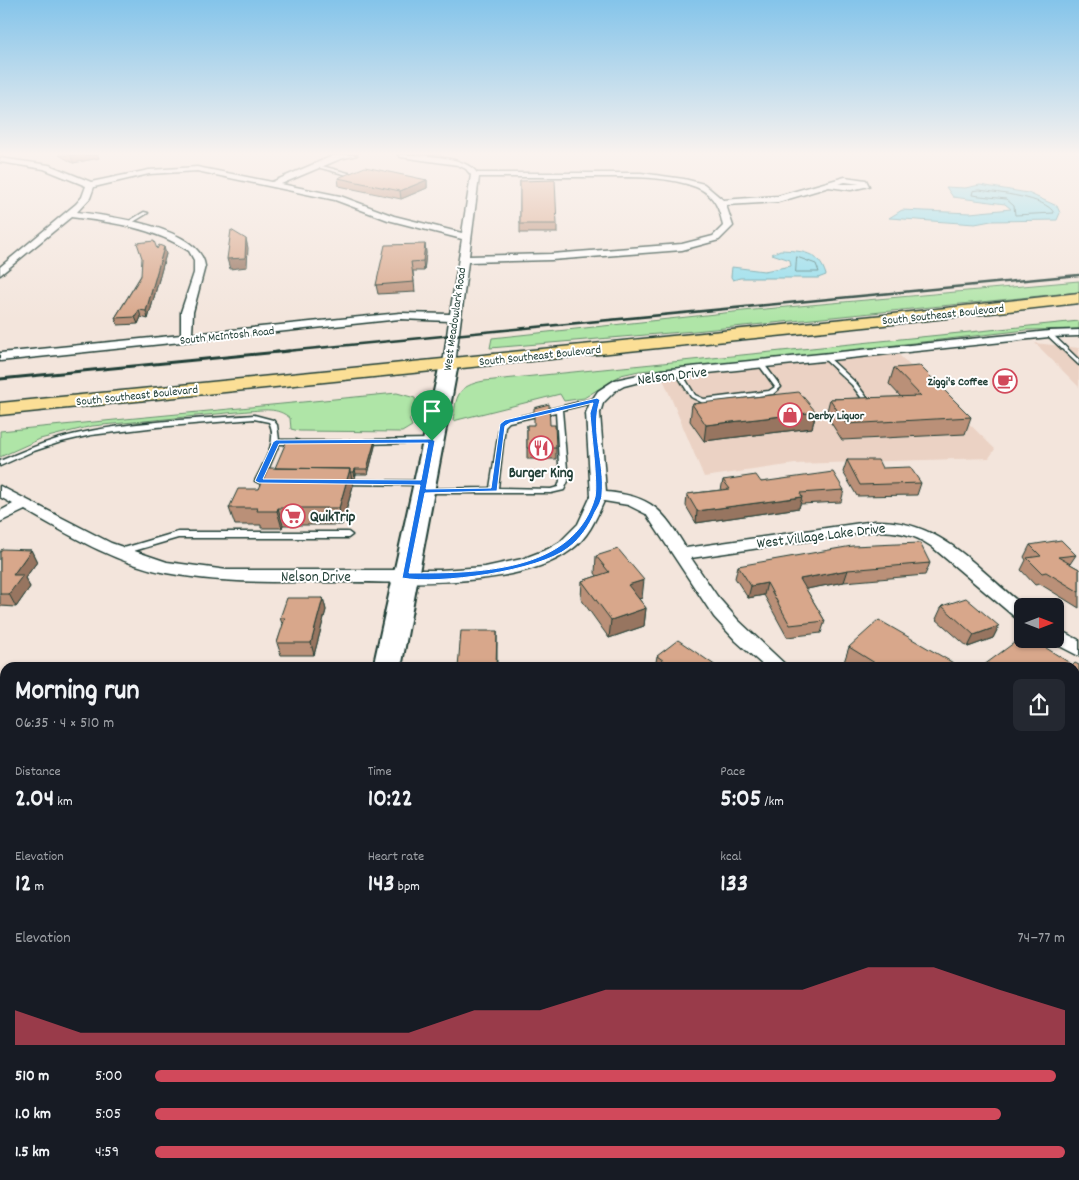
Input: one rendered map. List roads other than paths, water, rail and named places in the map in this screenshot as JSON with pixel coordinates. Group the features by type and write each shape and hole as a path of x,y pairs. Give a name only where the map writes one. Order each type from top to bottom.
{"main road":[{"name":"South Southeast Boulevard","path":"0,421 1079,298"},
{"name":"South Southeast Boulevard","path":"0,408 447,371 1079,313"},
{"name":"West Meadowlark Road","path":"387,662 447,371"}],"street":[{"path":"0,272 73,210"},
{"path":"370,210 391,218 465,237"},
{"name":"West Meadowlark Road","path":"447,371 469,210"},
{"path":"463,259 599,254 693,245 716,238 725,232 728,223 724,210"},
{"path":"69,214 128,223 184,243 198,256 200,268 187,313 186,339"},
{"name":"South McIntosh Road","path":"0,357 400,316 455,318"},
{"name":"Nelson Drive","path":"0,491 89,539 165,567 227,576 404,576 485,573 526,564 554,553 571,542 585,526 599,496 593,413 597,400 609,389 630,380 679,373 1049,334 1079,333"},
{"path":"599,496 624,497 647,508 658,518 706,595 728,622 772,662"},
{"path":"0,517 25,504"},
{"name":"West Village Lake Drive","path":"680,554 893,525 936,541 995,594 1014,608"},
{"path":"1064,640 1079,649"}],"lane":[{"path":"128,223 146,213"},
{"path":"1049,334 1079,363"},
{"path":"1068,353 1079,353"},
{"path":"826,358 854,384 871,407"},
{"path":"679,373 693,396 703,401 771,393 778,387 762,365"},
{"path":"494,490 502,425 508,421 597,400"},
{"path":"336,482 494,490 551,491 561,488 564,481 559,409"},
{"path":"0,464 28,449 68,437 254,417 271,420 274,425 276,442 259,481 278,481"},
{"path":"354,442 432,441"},
{"path":"276,442 306,442"},
{"path":"120,552 178,535 348,535"}],"water":[{"path":"902,210 970,213 1000,210 1059,210 1060,213 1057,220 991,221 975,224 889,218"},
{"path":"780,250 809,254 819,261 826,275 818,278 740,278 733,280 731,277 732,267 764,271 791,266 790,260 772,254"}],"railway":[{"path":"276,352 1079,275"},
{"path":"0,379 289,351"}],"place":[{"name":"Ziggi's Coffee","path":"1005,381"},
{"name":"Derby Liquor","path":"790,415"},
{"name":"Burger King","path":"541,448"},
{"name":"QuikTrip","path":"293,516"}]}
